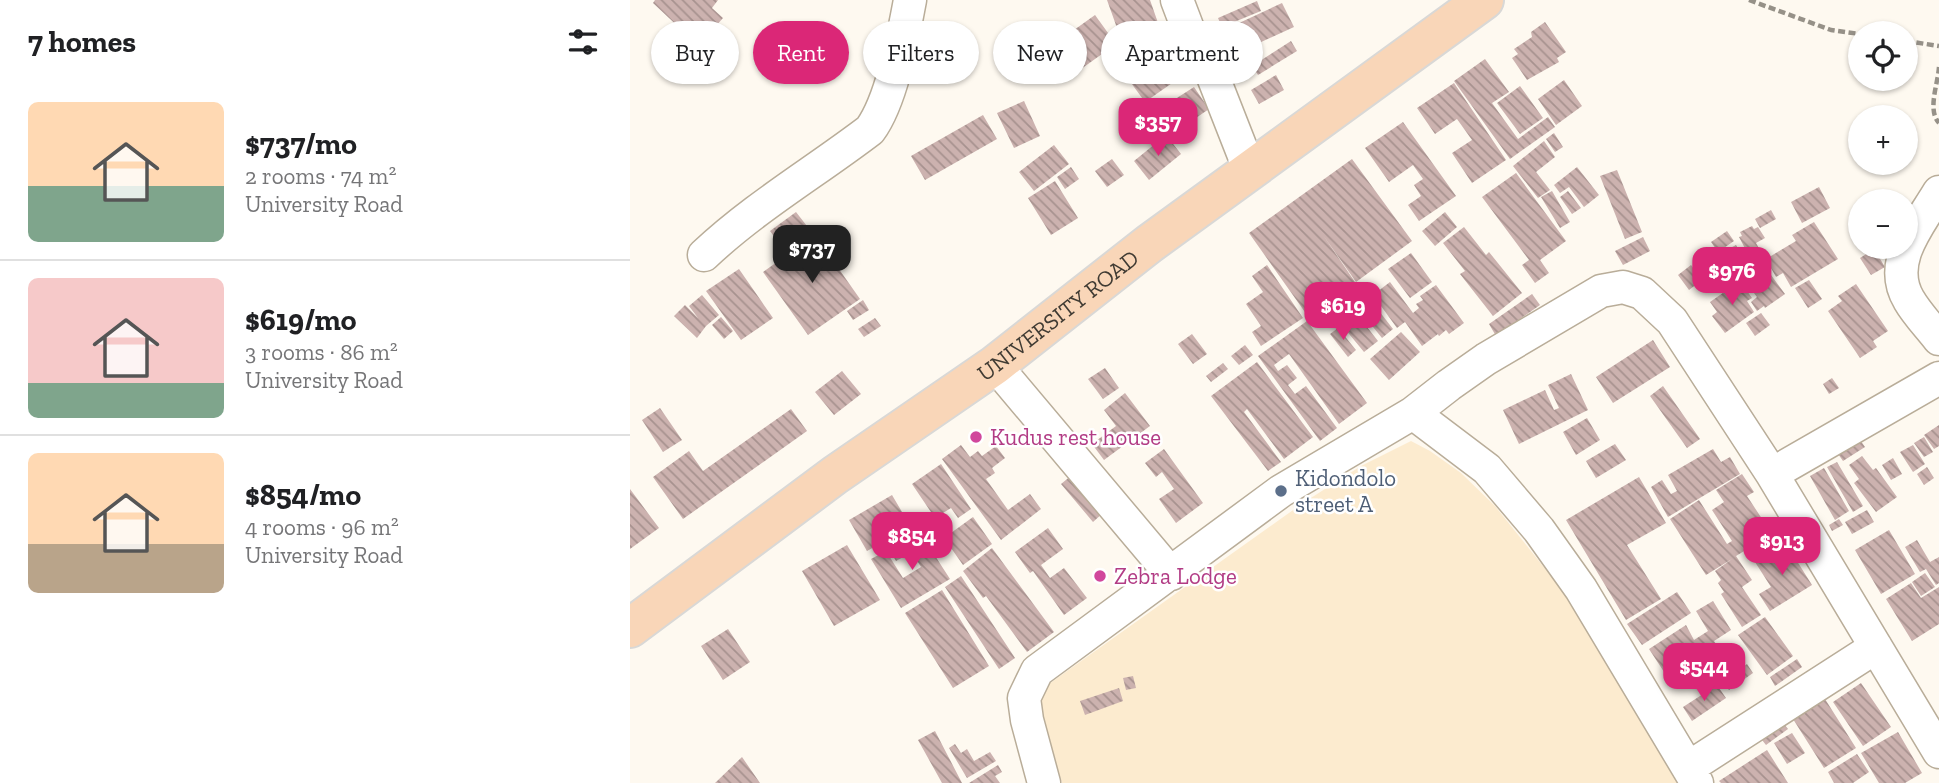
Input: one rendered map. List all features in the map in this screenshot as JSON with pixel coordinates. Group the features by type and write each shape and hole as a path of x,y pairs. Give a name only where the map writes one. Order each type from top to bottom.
{"main road":[{"name":"UNIVERSITY ROAD","path":"630,628 835,475 995,365 1149,244 1484,0"}],"street":[{"path":"704,255 764,204 870,130 878,118 889,88 910,0"},
{"path":"1177,0 1188,29 1210,69 1250,170"},
{"path":"1939,192 1904,250 1900,272 1909,301 1939,339"},
{"path":"1044,783 1027,720 1024,698 1037,671 1281,491 1413,413 1486,359 1601,290 1623,287 1642,293 1672,321 1772,474 1939,752"},
{"path":"995,365 1171,574"},
{"path":"1772,474 1939,379"},
{"path":"1413,413 1487,470 1539,530 1581,589 1693,776 1876,647"}],"path":[{"path":"1749,0 1831,30 1848,32"},
{"path":"1918,43 1939,46"},
{"path":"1939,67 1938,85 1932,107 1939,123"}],"shaded area":[{"path":"1411,441 1461,473 1495,506 1574,605 1686,783 1062,783 1032,696 1303,503 1361,466"}],"building":[{"path":"655,0 718,0 712,8 723,18 720,21 672,21 653,3"},
{"path":"1107,0 1150,0 1157,21 1115,21"},
{"path":"1257,1 1261,11 1237,21 1219,21 1218,18"},
{"path":"1282,3 1294,27 1263,41 1263,21 1243,21"},
{"path":"1095,15 1101,23 1101,55 1087,65 1087,21"},
{"path":"1545,22 1566,52 1557,58 1559,62 1527,80 1512,58 1518,54 1514,49 1532,37 1531,32"},
{"path":"1291,41 1297,51 1263,72 1263,59"},
{"path":"1485,59 1509,92 1492,103 1518,139 1548,117 1555,127 1510,159 1454,81"},
{"path":"1276,75 1284,90 1259,104 1251,90"},
{"path":"1564,80 1582,106 1556,125 1538,99"},
{"path":"1454,83 1506,160 1472,183 1452,153 1472,140 1457,119 1435,134 1417,108"},
{"path":"1132,84 1171,84 1145,102"},
{"path":"1520,86 1543,118 1520,134 1497,103"},
{"path":"1194,87 1209,109 1171,135 1155,112"},
{"path":"1024,101 1040,136 1014,148 997,113"},
{"path":"983,115 997,139 925,180 911,156"},
{"path":"1403,122 1456,196 1419,221 1408,205 1421,196 1414,185 1423,179 1413,165 1389,182 1365,148"},
{"path":"1554,133 1563,147 1555,152 1546,139"},
{"path":"1166,135 1181,154 1149,180 1134,161"},
{"path":"1544,141 1555,157 1536,172 1550,190 1538,198 1513,166"},
{"path":"1054,145 1069,164 1034,191 1019,172"},
{"path":"1112,159 1124,175 1107,187 1095,171"},
{"path":"1352,159 1412,241 1356,282 1323,235 1355,282 1307,315 1249,233"},
{"path":"1071,167 1079,179 1065,189 1057,177"},
{"path":"1577,167 1599,195 1584,207 1569,187 1560,193 1554,185"},
{"path":"1617,170 1642,232 1625,239 1600,176"},
{"path":"1516,173 1566,241 1540,260 1549,273 1535,283 1522,265 1529,260 1482,197"},
{"path":"1055,181 1078,218 1051,235 1028,198"},
{"path":"1819,187 1830,208 1802,223 1791,202"},
{"path":"1552,191 1570,222 1560,228 1541,197"},
{"path":"1568,191 1581,208 1572,214 1560,197"},
{"path":"1771,210 1776,219 1760,228 1755,219"},
{"path":"796,212 810,230 784,250 770,231"},
{"path":"1445,212 1457,227 1435,246 1422,231"},
{"path":"1814,222 1838,259 1791,287 1783,273 1776,277 1766,259 1796,241 1792,235"},
{"path":"1752,226 1754,229 1758,227 1765,238 1756,243 1761,252 1750,258 1739,237 1742,236 1740,232"},
{"path":"1464,227 1486,255 1489,252 1522,293 1493,316 1460,274 1465,271 1443,243"},
{"path":"1727,231 1734,241 1718,252 1711,242"},
{"path":"815,235 860,299 808,335 763,272"},
{"path":"1643,237 1650,251 1623,265 1615,251"},
{"path":"1736,245 1743,258 1728,266 1721,253"},
{"path":"1411,253 1432,282 1410,298 1388,269"},
{"path":"1861,259 1880,259 1885,267 1871,275"},
{"path":"1763,264 1785,294 1757,311 1751,302 1757,297 1743,278"},
{"path":"1267,265 1303,318 1261,346 1252,332 1261,326 1246,304 1263,292 1252,276"},
{"path":"1691,265 1702,280 1689,290 1678,275"},
{"path":"739,269 773,318 741,340 706,291"},
{"path":"1809,280 1822,299 1808,308 1795,288"},
{"path":"1740,281 1752,298 1747,301 1754,312 1725,333 1712,316 1717,312 1710,302"},
{"path":"1390,282 1413,313 1419,308 1416,304 1423,300 1420,296 1436,285 1464,323 1449,334 1446,330 1439,336 1438,334 1422,346 1405,322 1397,328 1373,295"},
{"path":"1856,284 1888,331 1873,341 1877,347 1860,358 1828,311 1842,301 1838,296"},
{"path":"1359,285 1393,329 1382,338 1356,306 1328,327 1319,316"},
{"path":"1532,294 1540,305 1496,336 1489,324"},
{"path":"702,295 719,315 697,338 674,316 685,305 698,318 689,306"},
{"path":"863,300 869,310 853,320 847,311"},
{"path":"1761,313 1770,325 1755,336 1746,323"},
{"path":"721,317 733,331 724,339 712,325"},
{"path":"1359,317 1378,341 1364,352 1345,329"},
{"path":"875,318 881,326 864,337 858,329"},
{"path":"1307,321 1367,403 1339,424 1289,354 1274,365 1278,371 1287,365 1297,378 1288,385 1295,394 1306,386 1337,428 1320,441 1258,356"},
{"path":"1338,328 1356,350 1348,357 1330,334"},
{"path":"1401,332 1420,352 1389,380 1370,359"},
{"path":"1192,334 1207,354 1193,364 1178,344"},
{"path":"1653,340 1670,367 1613,403 1596,377"},
{"path":"1245,345 1253,355 1239,365 1231,356"},
{"path":"1257,362 1313,437 1284,459 1247,409 1244,412 1281,462 1268,471 1211,396"},
{"path":"1223,363 1228,369 1211,382 1206,376"},
{"path":"1105,368 1119,388 1103,399 1088,379"},
{"path":"842,371 861,394 834,415 815,392"},
{"path":"1571,374 1588,410 1519,444 1503,410 1545,390 1554,410 1559,408 1548,385"},
{"path":"1832,378 1839,388 1829,394 1823,384"},
{"path":"1663,386 1700,439 1687,448 1650,396"},
{"path":"1125,393 1150,426 1104,460 1092,444 1116,426 1104,410"},
{"path":"660,408 682,440 663,452 642,420"},
{"path":"791,409 807,431 683,519 653,477 689,451 703,471"},
{"path":"1587,418 1600,440 1576,455 1563,432"},
{"path":"1939,425 1939,446 1934,449 1924,435"},
{"path":"1858,437 1865,447 1843,461 1836,451"},
{"path":"1924,437 1933,452 1924,457 1914,443"},
{"path":"1615,444 1626,460 1596,478 1586,461"},
{"path":"961,445 970,457 978,451 982,456 996,446 1005,458 992,468 995,473 986,479 1008,510 1030,494 1041,509 1001,540 942,459"},
{"path":"1913,445 1925,464 1913,472 1900,452"},
{"path":"1164,449 1203,503 1176,523 1159,499 1174,489 1162,472 1156,477 1145,463"},
{"path":"1713,449 1721,462 1730,457 1740,474 1668,517 1651,487 1662,480 1671,494 1677,491 1668,475"},
{"path":"1862,456 1873,470 1876,468 1897,497 1876,512 1854,483 1859,479 1849,465"},
{"path":"1893,458 1902,474 1891,480 1882,465"},
{"path":"1837,462 1863,506 1853,512 1827,467"},
{"path":"941,464 971,509 958,518 951,508 935,518 912,484"},
{"path":"1927,467 1934,478 1924,485 1917,474"},
{"path":"1824,468 1849,511 1835,520 1810,476"},
{"path":"1742,474 1754,492 1747,496 1772,534 1736,556 1752,580 1742,587 1761,615 1742,627 1721,594 1724,592 1718,583 1721,580 1715,571 1732,559 1706,575 1670,519 1699,500 1727,544 1732,541 1712,510 1724,502 1716,490"},
{"path":"1072,475 1104,512 1093,522 1061,484"},
{"path":"1639,477 1666,523 1627,545 1661,599 1626,620 1566,520"},
{"path":"630,489 659,528 630,549"},
{"path":"892,495 905,517 886,527 892,537 867,551 849,520"},
{"path":"1867,510 1874,522 1852,534 1845,522"},
{"path":"973,517 992,544 963,565 944,538"},
{"path":"1839,519 1843,525 1832,531 1829,525"},
{"path":"1048,528 1063,549 1041,565 1050,578 1064,568 1087,598 1064,615 1033,571 1030,573 1015,552"},
{"path":"1889,530 1915,574 1881,594 1855,550"},
{"path":"919,531 950,579 901,608 871,559 886,551 903,578 921,567 904,541"},
{"path":"1917,540 1930,562 1939,557 1939,583 1936,585 1926,569 1920,572 1905,547"},
{"path":"1785,542 1812,585 1770,611 1759,594 1771,587 1755,562"},
{"path":"900,543 907,555 896,561 889,549"},
{"path":"847,545 880,600 834,626 802,571"},
{"path":"992,548 1054,632 1027,652 986,596 983,598 963,571"},
{"path":"1925,573 1935,587 1921,596 1912,582"},
{"path":"961,576 1015,658 999,669 945,587"},
{"path":"1911,583 1921,598 1939,587 1939,624 1912,641 1886,599"},
{"path":"942,590 989,666 953,688 905,613"},
{"path":"1677,592 1691,613 1642,645 1627,624"},
{"path":"1713,601 1731,630 1714,641 1718,647 1668,678 1649,649 1686,625 1694,640 1708,631 1696,611"},
{"path":"1765,617 1793,656 1767,675 1738,635"},
{"path":"728,629 750,662 723,680 701,646"},
{"path":"1797,659 1802,667 1775,686 1770,677"},
{"path":"1747,664 1753,673 1729,690 1723,682"},
{"path":"1133,676 1136,688 1126,690 1123,678"},
{"path":"1861,683 1891,727 1863,746 1833,702"},
{"path":"1717,685 1726,698 1692,721 1683,707"},
{"path":"1119,688 1123,701 1085,715 1080,701"},
{"path":"1825,699 1856,748 1824,768 1793,719"},
{"path":"1780,719 1788,729 1766,745 1758,735"},
{"path":"935,731 962,783 942,783 918,740"},
{"path":"1898,732 1922,773 1905,783 1879,783 1861,753"},
{"path":"1792,733 1805,753 1787,764 1774,743"},
{"path":"955,744 961,753 967,749 974,761 990,752 996,761 967,778 949,748"},
{"path":"1767,750 1788,783 1719,781"},
{"path":"1857,754 1869,772 1853,783 1834,783 1828,772"},
{"path":"742,757 760,783 715,783"},
{"path":"998,765 1002,772 995,776 1000,783 969,783"}],"place":[{"name":"Kudus rest house","path":"976,437"},
{"name":"Kidondolo street A","path":"1281,491"},
{"name":"Zebra Lodge","path":"1100,576"}]}
